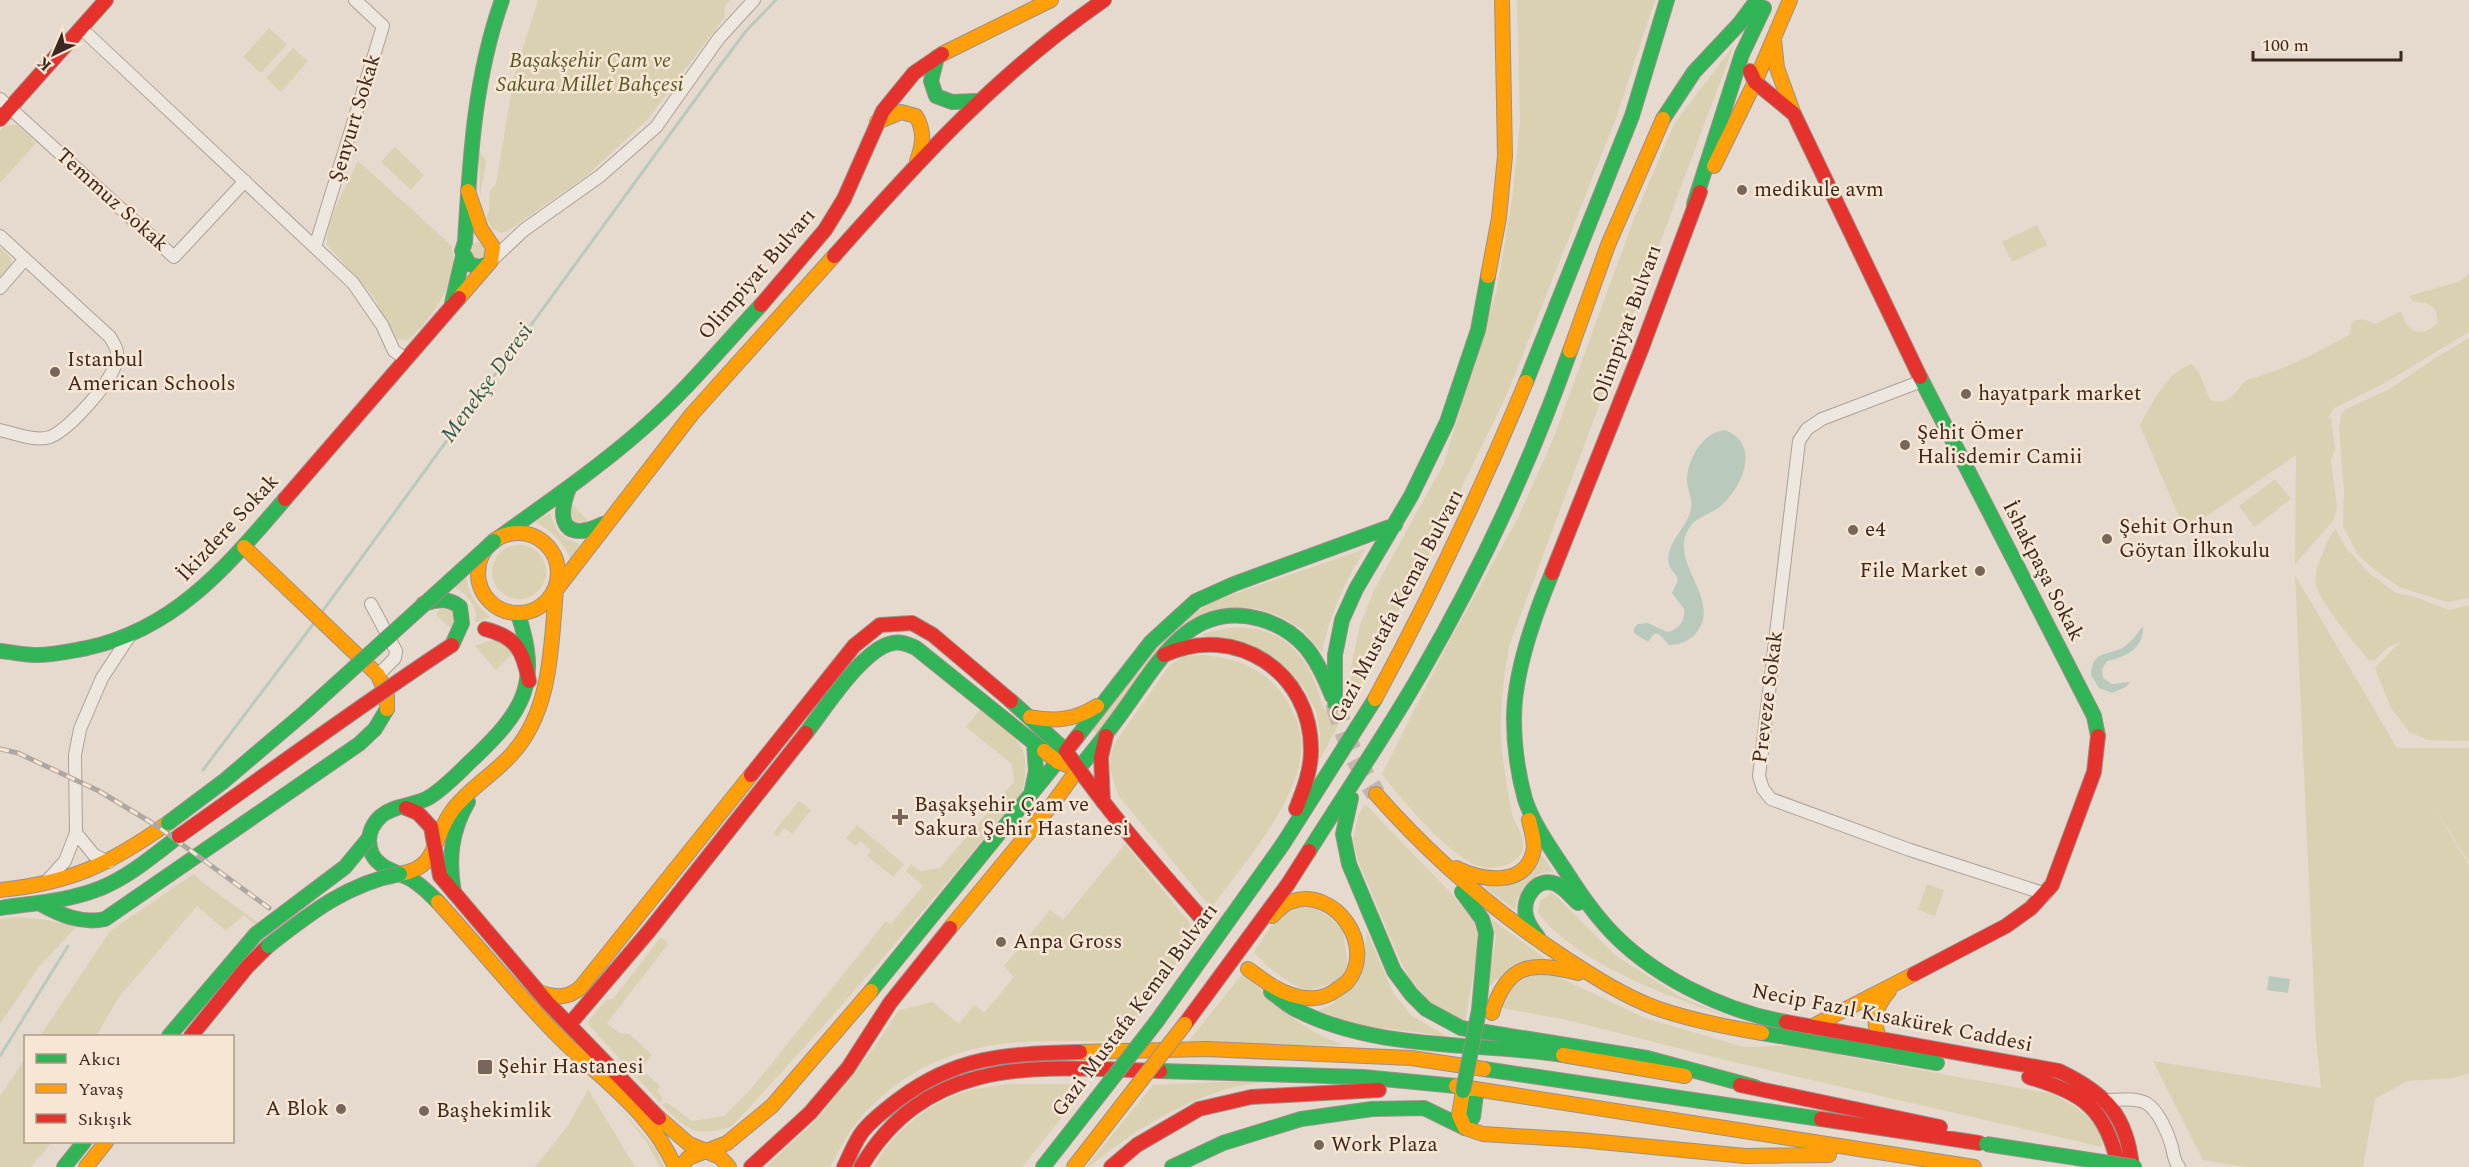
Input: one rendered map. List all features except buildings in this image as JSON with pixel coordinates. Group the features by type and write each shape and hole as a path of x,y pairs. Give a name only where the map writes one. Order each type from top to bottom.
{"main road":[{"path":"0,119 5,104 82,29 106,0"},
{"path":"451,307 465,242 471,134 477,83 485,50 502,0"},
{"name":"Olimpiyat Bulvarı","path":"43,885 86,874 168,823 282,731 470,559 569,488 642,429 738,331 799,264 825,231 844,199 878,122 900,88 914,73 937,57 1051,0"},
{"path":"0,908 77,896 131,871 368,700 452,645 518,614 540,608 549,600 670,439 915,166 976,101 1031,51 1104,0"},
{"path":"751,1167 810,1113 848,1068 890,1003 920,964 1054,802 1107,735 1164,655 1181,636 1205,622 1243,615 1262,618 1287,629 1316,659 1335,703 1335,655 1342,620 1356,589 1395,525 1447,422 1478,330 1499,218 1505,156 1502,0"},
{"name":"Gazi Mustafa Kemal Bulvarı","path":"1043,1167 1157,1021 1283,844 1369,711 1416,622 1479,493 1632,116 1667,0"},
{"path":"1074,1167 1232,963 1288,884 1420,673 1497,529 1555,395 1608,245 1660,123 1694,72 1740,23 1756,0"},
{"path":"1694,204 1742,54 1767,0"},
{"name":"Olimpiyat Bulvarı","path":"1521,670 1541,600 1641,350 1694,204 1742,110 1791,0"},
{"name":"İshakpaşa Sokak","path":"1774,37 1777,69 1794,114 1922,381 2094,716 2098,734 2094,772 2052,885 2046,894 2030,910 2009,924 1894,986 1811,1027"},
{"path":"1742,54 1755,82 1794,114"},
{"path":"937,57 931,70 930,85 935,97 943,102 954,104 976,101"},
{"path":"1742,110 1768,101 1794,114"},
{"path":"878,122 901,111 916,116 921,124 923,143 915,166"},
{"path":"463,256 474,266 490,262 493,247 481,229 468,191"},
{"path":"465,242 473,236 488,239"},
{"name":"İkizdere Sokak","path":"0,651 35,655 58,654 97,647 129,637 177,609 244,547 490,262"},
{"path":"569,488 560,507 561,520 568,530 580,534 605,523"},
{"path":"681,1167 688,1158 727,1143 772,1106 874,988 1062,757 1151,642 1196,601 1234,584 1395,525"},
{"path":"260,529 257,546 267,567"},
{"path":"192,1035 264,950 351,888 381,876 418,870 426,864 446,818 458,803 516,750 537,714 546,685 555,590 559,577 558,564 553,551 544,541 519,532 506,534 485,550 479,561 478,573 485,597 505,612 518,614"},
{"path":"39,903 64,916 96,921 105,919 372,734 382,723 388,708 388,695 378,675 244,547"},
{"path":"225,567 246,561 267,567"},
{"path":"423,604 444,599 453,601 462,609 465,621 452,645"},
{"path":"170,1035 256,934 335,877 353,861 369,838 372,828 386,812 406,808 429,798 491,742 514,713 529,681 530,651 518,614"},
{"path":"542,993 562,998 581,987 854,646 880,625 912,623 933,635 1030,717 1062,757"},
{"path":"485,629 505,635 519,646 529,681"},
{"path":"569,1025 649,931 831,702 872,654 898,642 916,648 1034,743 1062,757 1078,769 1203,920"},
{"path":"1164,655 1177,647 1195,643 1236,647 1275,669 1291,686 1308,725 1312,744 1311,762 1283,844"},
{"name":"Necip Fazıl Kısakürek Caddesi","path":"1521,670 1514,718 1516,753 1525,800 1557,859 1606,926 1652,966 1714,1001 1773,1020 2059,1071 2081,1081 2107,1100 2126,1131 2134,1167"},
{"path":"817,693 831,702"},
{"path":"1030,717 1055,722 1070,721 1107,699"},
{"path":"1103,802 1101,757 1107,735"},
{"path":"1032,792 1036,771 1034,743"},
{"path":"1359,773 1344,818 1343,840 1350,867 1384,952 1400,980 1421,1005 1440,1019 1461,1028 1604,1049 1689,1066 1755,1087"},
{"path":"454,893 450,869 452,842 463,810 480,784"},
{"path":"1376,794 1395,817 1485,901 1543,944 1597,978"},
{"path":"1431,852 1460,870 1483,879 1495,880 1514,874 1522,869 1533,851 1534,843 1525,800"},
{"path":"406,808 426,817 435,836 436,865 440,876 485,931 569,1025 674,1133 705,1152 720,1157 729,1167"},
{"path":"369,838 374,858 381,866 425,889 559,1038 645,1119 663,1142 675,1167"},
{"path":"1431,852 1482,919 1486,933 1486,1012 1459,1115 1465,1128"},
{"path":"1543,944 1530,926 1525,905 1529,895 1539,884 1550,882 1560,886 1606,926"},
{"path":"0,890 43,885"},
{"path":"94,890 86,901 86,906 87,912 96,921"},
{"path":"1232,963 1249,948 1272,916 1289,902 1310,897 1331,904 1349,922 1356,939 1356,964 1353,974 1335,992 1323,997 1305,999 1289,995 1248,969 1275,995 1302,1014 1326,1024 1385,1035 1558,1054 1755,1087 1947,1129 1983,1144"},
{"path":"256,934 254,944 264,950"},
{"path":"1486,1012 1503,983 1518,970 1538,965 1558,967 1597,978"},
{"name":"Necip Fazıl Kısakürek Caddesi","path":"1597,978 1656,1008 1714,1024 2029,1077 2062,1087 2078,1095 2098,1113 2114,1143 2119,1167"},
{"path":"204,1022 203,1007 210,986"},
{"path":"1880,1038 1873,1022 1875,1009 1894,986"},
{"path":"540,1016 569,1025"},
{"path":"844,1167 863,1131 889,1107 921,1082 956,1066 990,1057 1051,1052 1207,1049 1411,1058 2134,1167"},
{"path":"861,1167 888,1128 914,1106 933,1095 962,1082 996,1072 1064,1070 1216,1071 1409,1078 1465,1090 1974,1167"},
{"path":"1111,1167 1137,1145 1199,1109 1251,1097 1465,1090"},
{"path":"1172,1167 1223,1143 1279,1124 1372,1109 1424,1108 1483,1134 1580,1140 1745,1156 1818,1154 1850,1158 1880,1152"},
{"path":"64,1167 83,1143"},
{"path":"86,1167 105,1143"}],"street":[{"name":"Şenyurt Sokak","path":"315,247 383,26 355,0"},
{"path":"490,262 524,230 600,176 656,126 719,38 754,0"},
{"path":"82,29 353,283 367,300 394,351 406,359"},
{"name":"Temmuz Sokak","path":"5,104 174,256 244,181"},
{"path":"488,239 496,241 506,239 524,230"},
{"path":"0,236 110,337 117,348 114,369 84,409 59,432 41,439 0,430"},
{"path":"0,288 25,259"},
{"path":"389,341 403,349 417,346"},
{"path":"388,378 389,341"},
{"name":"Preveze Sokak","path":"1922,381 1822,419 1807,429 1799,441 1759,776 1763,789 1771,799 1910,850 2046,894"},
{"path":"371,604 396,651 395,658 378,675"},
{"path":"43,885 65,861 76,833 75,755 80,729 102,678 129,637"},
{"path":"76,833 94,855 108,862"},
{"path":"2107,1100 2131,1100 2146,1103 2162,1124 2171,1145 2174,1161 2179,1167"}],"green space":[{"name":"Başakşehir Çam ve Sakura Millet Bahçesi","path":"538,0 730,0 725,5 724,18 647,120 585,177 509,230 501,233 492,228 486,217 489,212 490,190 496,184 514,77"},
{"path":"1517,0 1655,0 1616,118 1508,392 1419,575 1350,703 1351,669 1359,628 1374,590 1444,463 1497,289 1513,192 1520,121"},
{"path":"269,28 287,44 261,73 243,57"},
{"path":"1734,45 1509,646 1503,694 1501,741 1511,809 1521,835 1523,848 1520,856 1509,864 1482,867 1456,853 1442,841 1414,813 1382,774 1445,649 1518,518 1554,437 1635,216 1674,124"},
{"path":"293,48 308,61 281,92 266,78"},
{"path":"17,125 36,143 0,183 0,131 4,126"},
{"path":"395,147 424,175 411,190 381,162"},
{"path":"479,152 486,161 480,197"},
{"path":"358,161 452,246 451,275 443,296 423,325 408,340 394,339 374,297 327,245 333,214"},
{"path":"2037,225 2047,245 2012,262 2002,242"},
{"path":"478,242 484,245 486,256 476,261 469,249 472,244"},
{"path":"0,247 12,263 0,280"},
{"path":"2469,274 2469,332 2383,384 2334,408 2328,418 2331,417 2335,450 2331,460 2337,508 2333,521 2295,564 2296,455 2185,531 2140,425 2161,389 2175,374 2192,364 2200,375 2210,400 2227,400 2246,380 2299,361 2350,334 2352,322 2355,320 2375,324 2401,311 2407,325 2415,332 2432,328 2438,323 2435,308 2425,303 2414,302 2409,296 2461,281"},
{"path":"2469,338 2469,598 2447,602 2399,587 2358,555 2343,526 2344,491 2339,427 2341,415 2346,409 2390,389"},
{"path":"2275,479 2291,499 2254,527 2239,506"},
{"path":"572,504 588,521 575,523 569,510"},
{"path":"550,513 560,533 580,544 571,560 557,538 536,522"},
{"path":"2336,529 2346,548 2370,574 2396,593 2415,597 2449,610 2469,605 2469,741 2428,740 2409,732 2391,708 2375,668 2401,641 2387,648 2375,660 2369,660 2323,601 2316,584 2316,572 2328,540"},
{"path":"514,545 524,545 534,549 542,557 546,572 542,587 534,595 524,599 514,599 504,595 496,587 492,577 492,567 496,557 504,549"},
{"path":"1365,549 1339,599 1322,653 1303,630 1278,615 1254,608 1195,618 1098,734 1093,730 1159,641 1210,602"},
{"path":"2295,575 2397,748 2469,748 2469,862 2435,809 2469,865 2469,1073 2454,1078 2407,1081 2375,1099 2363,1167 2246,1167 2203,1160 2153,1061 2321,1088 2316,1039"},
{"path":"466,577 474,599 490,617 475,623 474,606 455,587"},
{"path":"440,609 453,610 454,624 449,627 436,614"},
{"path":"1247,628 1275,635 1288,643 1309,669 1324,709 1350,704 1319,761 1320,734 1316,711 1301,684 1200,635 1216,630"},
{"path":"499,640 513,653 496,670 475,646"},
{"path":"1203,655 1239,662 1269,679 1287,702 1298,723 1301,753 1296,777 1286,801 1256,848 1211,908 1118,795 1110,769 1111,753 1115,743 1168,667 1183,656"},
{"path":"982,707 1012,734 1023,752 1026,763 1022,792 880,962 731,1127 700,1131 693,1130 679,1121 662,1105 666,1102 692,1121 724,1116 752,1088 886,921 891,924 923,886 906,871 911,864 920,871 940,868 1014,782 1012,764 966,727"},
{"path":"799,801 811,810 792,834 784,828 778,837 773,833"},
{"path":"1365,804 1450,892 1474,921 1479,942 1465,1021 1438,1010 1410,979 1400,960 1359,863 1353,840 1358,816"},
{"path":"857,825 904,864 893,877 867,856 871,850 860,841 855,846 846,838"},
{"path":"1125,844 1197,932 1155,996 1120,1041 1015,1042 979,1048 938,1061 918,1070 883,1095 853,1127 830,1167 766,1167 815,1121 872,1050 899,1010 933,1002 959,1024 974,1005 984,1013 1014,977 1004,966 1050,910 1063,920"},
{"path":"1542,855 1553,871 1538,874 1517,899 1515,910 1485,888"},
{"path":"194,874 203,883 286,943 278,946 244,915 226,931 197,906 119,997 97,1035 41,1035 110,931"},
{"path":"1927,884 1944,890 1935,916 1918,910"},
{"path":"1551,893 1616,956 1679,996 1733,1019 1628,978 1577,949 1538,913 1540,901"},
{"path":"1297,908 1315,908 1343,930 1348,966 1337,982 1306,991 1277,974 1254,952 1276,919"},
{"path":"20,917 76,927 39,967 0,1024 0,919"},
{"path":"1490,918 1547,960 1496,980 1487,989 1496,937"},
{"path":"1367,932 1394,994 1411,1015 1446,1036 1357,1025 1318,1011 1333,1004 1365,950"},
{"path":"661,937 668,944 607,1023 619,1033 629,1034 652,1055 641,1069 660,1086 657,1092 663,1099 660,1103 587,1023 606,1000 613,999"},
{"path":"1243,973 1289,1015 1315,1032 1344,1045 1185,1046"},
{"path":"1533,973 1550,973 1645,1018 1744,1047 1804,1045 1849,1057 2052,1094 2076,1108 2092,1122 2101,1138 2102,1147 1725,1060 1567,1020 1502,1008 1505,992"},
{"path":"24,1060 24,1143 51,1143 31,1167 0,1167 0,1096"},
{"path":"1290,1079 1237,1086 1192,1102 1155,1120 1086,1167 1153,1085"},
{"path":"1011,1084 1089,1084 1022,1167 874,1167 889,1144 909,1124 932,1107 956,1095"},
{"path":"588,1089 635,1167 535,1167 568,1126"},
{"path":"616,1104 656,1149 664,1167 660,1167 645,1140"}],"shaded area":[{"path":"1725,430 1736,436 1743,445 1745,465 1742,476 1730,497 1722,505 1692,524 1684,541 1687,564 1702,598 1703,621 1694,635 1681,643 1669,645 1659,634 1654,634 1648,642 1634,633 1634,628 1638,624 1648,623 1667,632 1678,627 1684,617 1684,609 1672,593 1678,580 1669,564 1668,557 1691,509 1687,481 1688,469 1694,453 1710,435"},
{"path":"2143,626 2143,634 2137,646 2121,657 2107,661 2102,669 2103,678 2112,684 2130,682 2126,687 2112,693 2099,688 2091,675 2094,661 2101,655 2125,646"},
{"path":"2269,976 2290,979 2288,993 2267,990"}],"waterway":[{"name":"Menekşe Deresi","path":"322,612 719,67 746,31 776,0"},
{"name":"Menekşe Deresi","path":"203,770 314,623"},
{"name":"Menekşe Deresi","path":"0,1056 68,946"}],"tunnel":[{"path":"1335,703 1352,750 1376,794"}],"railway":[{"path":"0,749 18,753 99,791 157,826 269,908"}],"traffic: fast":[{"path":"488,264 479,267 469,264 462,251 465,242 479,89 502,0"},
{"path":"1526,382 1632,116 1667,0"},
{"path":"1663,119 1694,72 1740,23 1757,0"},
{"path":"1694,204 1742,54 1764,8"},
{"path":"937,57 931,81 936,96 952,102 976,101"},
{"path":"452,303 463,256"},
{"path":"1335,703 1335,655 1342,620 1356,589 1411,496 1447,422 1478,330 1488,276"},
{"path":"494,541 587,474 640,431 687,386 761,305"},
{"path":"1309,851 1408,696 1464,595 1539,434 1570,351"},
{"path":"1920,377 2094,716 2098,736"},
{"path":"569,488 563,511 567,526 572,530 580,531 603,524"},
{"path":"0,651 28,655 62,653 119,639 147,626 174,610 221,570 285,499"},
{"path":"1077,737 1151,642 1196,601 1234,584 1395,525"},
{"path":"168,823 224,781 304,713 494,541"},
{"path":"1552,573 1527,644 1515,701 1514,728 1520,779 1532,817 1579,891 1594,912 1622,943 1642,959 1688,988 1737,1009 1786,1022"},
{"path":"423,604 447,601 460,607 462,623 452,645"},
{"path":"438,902 414,881 380,864 370,849 370,834 377,820 386,812 428,798 446,785 491,742 516,710 527,678 528,659 518,614"},
{"path":"1078,769 1169,649 1199,625 1217,618 1237,615 1260,619 1287,631 1314,658 1332,696"},
{"path":"806,733 857,667 881,647 899,643 916,648 1044,751"},
{"path":"1157,1021 1283,844 1375,699"},
{"path":"871,991 1066,751 1011,701"},
{"path":"39,903 79,919 105,919 359,744 375,729 387,709"},
{"path":"1032,790 1036,771 1034,743"},
{"path":"1351,798 1343,834 1349,864 1394,971 1411,994 1426,1009 1461,1028 1647,1058 1755,1087"},
{"path":"454,893 451,869 452,846 458,824 468,802"},
{"path":"0,908 64,899 101,888 132,871 179,836"},
{"path":"256,934 345,867 369,838"},
{"path":"268,946 346,892 381,878 400,874"},
{"path":"1538,937 1528,922 1525,909 1528,896 1537,886 1549,882 1556,884 1578,903"},
{"path":"1462,892 1482,919 1486,933 1479,1010"},
{"path":"170,1035 256,934"},
{"path":"1271,992 1297,1010 1328,1023 1360,1032 1428,1043 1563,1055"},
{"path":"1463,1091 1479,1010"},
{"path":"1108,1084 1157,1021"},
{"path":"1762,1033 1937,1063"},
{"path":"1484,1069 1821,1119"},
{"path":"1160,1071 1363,1077 1456,1086"},
{"path":"1043,1167 1108,1084"},
{"path":"1465,1128 1473,1117 1476,1094"},
{"path":"1172,1167 1223,1143 1301,1119 1372,1109 1424,1108 1465,1128"},
{"path":"64,1167 83,1143"},
{"path":"1986,1144 2135,1167"}],"traffic: slow":[{"path":"942,54 1051,0"},
{"path":"1488,276 1499,218 1505,156 1502,0"},
{"path":"1714,166 1755,82 1790,0"},
{"path":"1774,39 1777,68 1793,112"},
{"path":"877,122 901,112 916,116 921,127 922,138 917,161"},
{"path":"1570,351 1608,245 1663,119"},
{"path":"459,298 491,261 493,247 481,229 468,191"},
{"path":"556,590 692,414 834,256"},
{"path":"1375,699 1455,542 1526,382"},
{"path":"510,533 526,533 547,544 558,565 558,573 558,581 547,602 526,613 510,613 496,607 484,595 478,581 478,565 484,551 496,539 510,533"},
{"path":"244,547 378,675 387,696 387,709"},
{"path":"400,874 422,865 433,850 445,821 452,811 465,796 511,755 535,719 547,677 556,590"},
{"path":"1030,717 1065,719 1097,706"},
{"path":"950,928 1054,802 1078,769 1058,762 1044,751"},
{"path":"542,993 563,996 581,987 751,775"},
{"path":"1376,794 1420,841 1466,884 1541,942 1589,973 1621,992 1656,1008 1708,1023 1762,1033"},
{"path":"1456,868 1489,878 1511,876 1521,872 1528,864 1534,849 1529,820"},
{"path":"0,890 69,877 127,850 168,823"},
{"path":"1248,969 1280,990 1297,997 1309,998 1331,993 1347,982 1355,968 1357,953 1354,937 1347,923 1336,911 1323,903 1307,899 1287,903 1272,916"},
{"path":"438,902 541,1019 638,1112 665,1147 675,1167"},
{"path":"1492,1013 1505,984 1523,970 1547,967 1578,973"},
{"path":"1811,1027 1914,974"},
{"path":"681,1167 688,1158 727,1143 772,1106 871,991"},
{"path":"1880,1039 1875,1019 1878,1008 1889,991"},
{"path":"1136,1087 1185,1024"},
{"path":"1080,1052 1207,1049 1411,1058 1484,1069"},
{"path":"1563,1055 1685,1076"},
{"path":"1456,1086 1974,1167"},
{"path":"1074,1167 1136,1087"},
{"path":"1463,1091 1459,1115 1465,1128 1483,1134 1580,1140 1745,1156 1829,1155"},
{"path":"659,1118 689,1144 720,1157 729,1167"},
{"path":"86,1167 105,1143"}],"traffic: jam":[{"path":"0,119 106,0"},
{"path":"834,256 961,119 1029,57 1104,0"},
{"path":"761,305 825,230 844,199 883,111 914,73 942,54"},
{"path":"1750,71 1755,82 1794,114"},
{"path":"1794,114 1920,377"},
{"path":"1552,573 1641,350 1700,192"},
{"path":"285,499 459,298"},
{"path":"751,775 854,646 880,625 912,623 933,635 1011,701"},
{"path":"485,629 505,636 517,647 524,661 529,681"},
{"path":"179,836 452,645"},
{"path":"1164,655 1191,646 1217,645 1242,650 1264,661 1284,677 1298,698 1308,723 1311,751 1308,773 1296,809"},
{"path":"569,1025 649,931 806,733"},
{"path":"1103,802 1101,757 1106,736"},
{"path":"1914,974 2006,926 2031,908 2052,885 2094,772 2098,736"},
{"path":"1077,737 1066,751 1149,858 1203,920"},
{"path":"406,808 418,813 431,827 440,876 548,1003 659,1118"},
{"path":"1185,1024 1288,884 1309,851"},
{"path":"751,1167 810,1113 848,1068 890,1003 950,928"},
{"path":"192,1035 247,967 268,946"},
{"path":"1786,1022 2059,1071 2089,1088 2111,1108 2125,1133 2132,1167"},
{"path":"844,1167 858,1139 871,1122 898,1100 941,1074 984,1060 1006,1056 1080,1052"},
{"path":"861,1167 889,1129 921,1103 955,1085 993,1074 1033,1069 1160,1071"},
{"path":"2029,1077 2065,1090 2090,1107 2107,1131 2119,1167"},
{"path":"1740,1085 1940,1127"},
{"path":"1111,1167 1137,1145 1199,1109 1251,1097 1379,1090"},
{"path":"1821,1119 1979,1143"}],"place":[{"name":"medikule avm","path":"1742,190"},
{"name":"Istanbul American Schools","path":"55,372"},
{"name":"hayatpark market","path":"1966,394"},
{"name":"Şehit Ömer Halisdemir Camii","path":"1905,445"},
{"name":"e4","path":"1853,530"},
{"name":"Şehit Orhun Göytan İlkokulu","path":"2107,539"},
{"name":"File Market","path":"1980,571"},
{"name":"Başakşehir Çam ve Sakura Şehir Hastanesi","path":"900,817"},
{"name":"Anpa Gross","path":"1001,942"},
{"name":"Şehir Hastanesi","path":"485,1067"},
{"name":"A Blok","path":"341,1109"},
{"name":"Başhekimlik","path":"424,1111"},
{"name":"Work Plaza","path":"1319,1145"}]}
